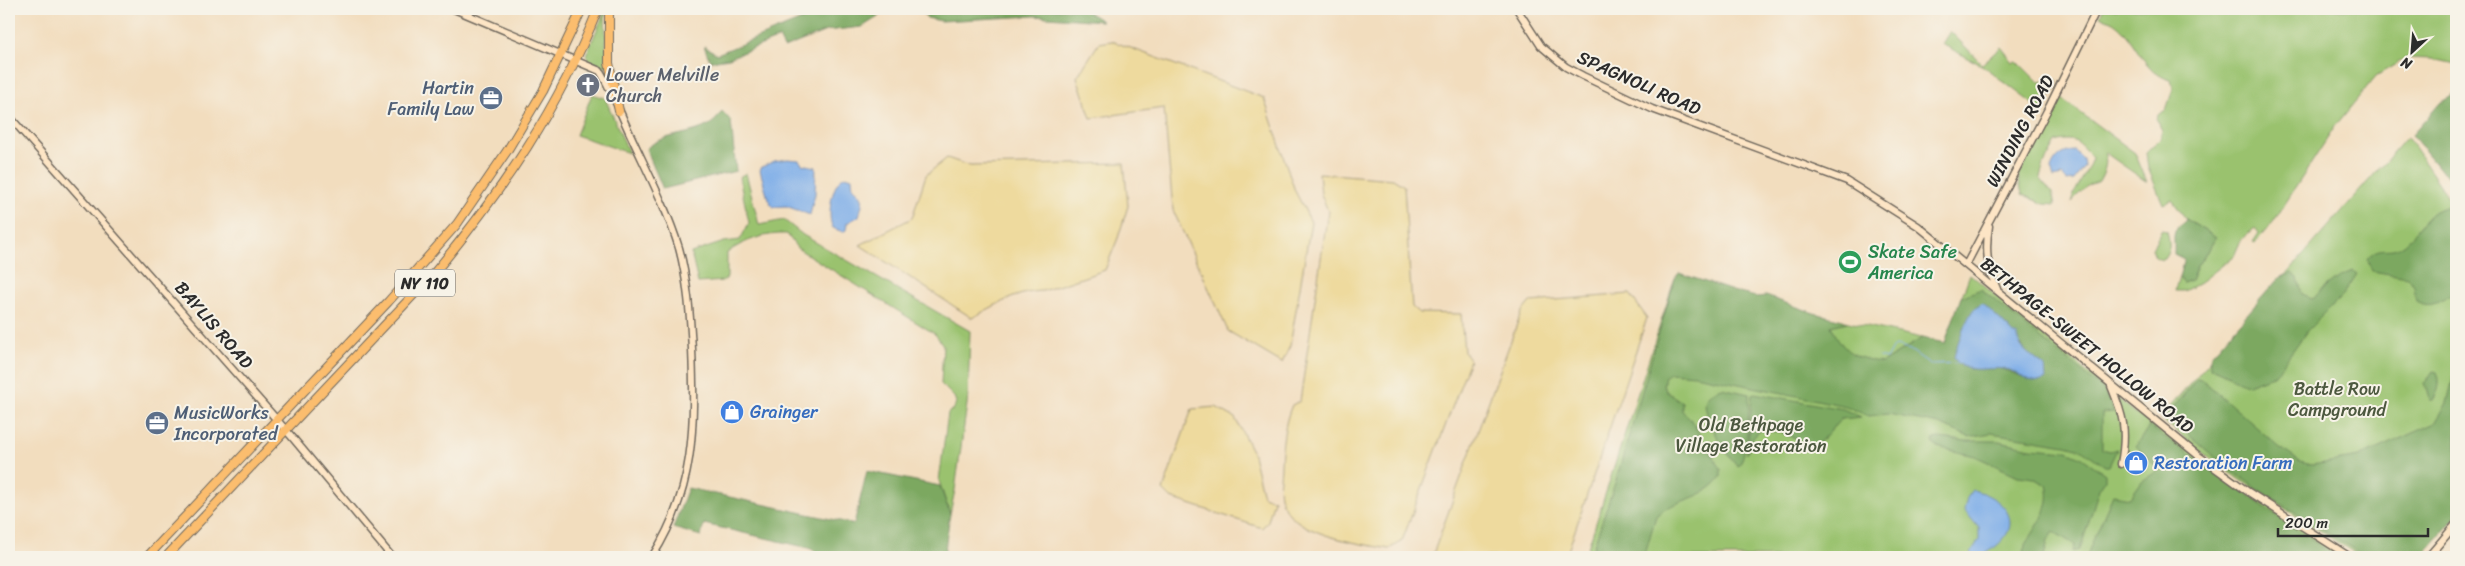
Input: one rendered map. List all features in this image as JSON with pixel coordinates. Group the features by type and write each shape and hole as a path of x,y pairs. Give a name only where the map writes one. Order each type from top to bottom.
{"main road":[{"path":"454,9 600,71 675,237 688,293 694,414 692,450 679,501 667,531 652,557"},
{"name":"NY 110","path":"147,557 388,302 457,224 507,151 543,91 562,55 582,9"},
{"name":"NY 110","path":"166,557 435,272 465,236 524,154 576,60 598,9"},
{"path":"609,9 609,63 619,111"},
{"name":"SPAGNOLI ROAD","path":"1517,9 1541,46 1566,67 1638,104 1802,164"},
{"name":"WINDING ROAD","path":"1966,265 2097,9"},
{"name":"BAYLIS ROAD","path":"9,116 286,430 392,557"},
{"name":"BETHPAGE-SWEET HOLLOW ROAD","path":"1802,164 1860,188 1918,226 2200,457 2239,486 2350,557"},
{"path":"1990,221 1985,253 1988,270 1998,292"},
{"path":"2111,385 2122,411 2125,425 2121,464"},
{"path":"2428,557 2456,524"},
{"path":"155,548 155,557"}],"green space":[{"path":"829,9 891,9 862,27 826,31 784,48 779,38 729,58 710,61 704,46 717,54"},
{"path":"919,9 1083,9 1102,21 1034,16 941,21 927,18"},
{"path":"2103,9 2456,9 2456,64 2431,59 2406,58 2376,76 2336,125 2274,221 2255,243 2253,242 2259,233 2255,228 2241,240 2234,256 2200,283 2185,291 2175,291 2179,277 2183,283 2191,280 2197,266 2216,238 2186,219 2172,200 2163,204 2148,168 2146,153 2160,139 2162,130 2156,120 2157,115 2166,110 2173,89 2171,80 2162,77 2147,64 2124,31 2100,16"},
{"path":"605,11 607,66 604,68 588,60 586,55"},
{"path":"1950,31 1982,64 2001,47 2013,62 2017,61 2038,82 2057,80 2057,85 2042,111 1983,66 1942,44"},
{"path":"592,94 605,98 629,153 576,135"},
{"path":"2456,94 2456,180 2444,174 2412,135 2441,102"},
{"path":"2062,99 2135,153 2147,182 2104,152 2105,167 2099,181 2088,185 2071,202 2092,158 2077,142 2063,140 2056,142 2044,164 2040,178 2052,193 2055,205 2044,204 2022,194 2018,176 2051,119 2056,104"},
{"path":"722,111 731,121 736,171 663,189 646,149 664,139 707,126 716,120"},
{"name":"Battle Row Campground","path":"2407,137 2451,201 2456,201 2456,511 2418,557 2361,557 2252,488 2203,453 2160,418"},
{"path":"746,173 759,225 784,220 803,235 970,331 968,397 950,514 939,481 948,413 954,409 956,402 954,397 941,384 943,345 935,334 797,248 787,234 763,236 741,244 727,253 727,278 723,281 698,283 691,253 724,242 740,240 749,223 739,177"},
{"path":"2456,203 2456,292 2436,303 2422,304 2416,301 2414,286 2408,277 2372,271 2367,259 2371,254 2376,251 2401,246 2433,212"},
{"path":"2186,219 2216,238 2197,266 2191,280 2183,283 2179,277 2184,259 2174,254 2174,234"},
{"path":"2161,230 2167,231 2169,243 2169,250 2163,260 2155,257 2152,249"},
{"path":"2353,271 2357,274 2344,294 2307,331 2275,375 2248,385 2211,368 2211,355 2279,278 2292,273 2298,278 2302,294 2312,298 2340,276"},
{"path":"1679,273 1739,293 1756,297 1766,296 1814,313 1843,320 1847,322 1831,326 1845,348 1856,356 1882,363 1922,338 1945,343 1961,297 1981,289 2104,390 2114,412 2102,413 2102,449 2110,451 2117,449 2109,466 2105,466 2081,449 2066,445 1991,433 1969,437 1939,424 1888,414 1868,416 1846,406 1695,375 1670,373 1665,377 1663,385 1667,392 1682,402 1682,411 1689,417 1721,469 1721,477 1706,491 1672,505 1656,516 1644,557 1590,557 1616,480 1675,278","holes":["1982,305 2008,327 2029,356 2041,363 2035,381 1996,367 1969,369 1964,334 1965,327 1974,313"]},
{"name":"Old Bethpage Village Restoration","path":"1970,274 2138,415 2346,557 1585,557 1675,278 1844,321 1922,338 1882,363 1843,356 1932,378"},
{"path":"2456,366 2456,517 2421,557 2366,557 2256,488 2223,464 2166,416 2197,379 2204,381 2279,447 2300,462 2312,465 2359,457 2435,423 2447,403"},
{"path":"2433,371 2437,372 2439,386 2433,400 2430,400 2424,384"},
{"path":"1722,388 1749,394 1746,443 1738,466 1716,434 1705,405 1709,395"},
{"path":"1754,393 1843,409 1861,417 1841,419 1818,444 1811,447 1783,433 1760,430 1753,437 1747,454 1752,395"},
{"path":"2149,426 2336,557 2086,557 2113,495 2130,498 2142,481 2159,470 2136,446"},
{"path":"1934,439 1966,441 1999,441 2031,448 2067,451 2081,457 2105,474 2105,480 2099,489 2080,550 2073,552 2075,545 2054,532 2048,541 2044,557 2026,557 2023,551 2048,503 2047,485 2034,478 2018,476 1975,456 1937,447 1932,443"},
{"path":"867,471 940,486 950,514 944,557 826,557 809,548 704,524 701,536 673,528 688,488 854,524"}],"sand":[{"path":"1112,41 1264,98 1295,191 1311,222 1290,346 1282,363 1228,331 1173,210 1164,108 1091,118 1077,77 1099,43"},
{"path":"947,158 970,166 1124,163 1128,206 1105,270 1043,291 1015,296 972,318 860,245 912,218 926,175"},
{"path":"1319,173 1393,179 1404,186 1412,307 1419,313 1461,314 1464,352 1470,360 1402,541 1389,549 1343,540 1309,528 1296,520 1285,509 1280,496 1279,485 1284,435 1292,405 1300,401 1328,211 1321,194"},
{"path":"1630,294 1647,318 1566,557 1432,557 1521,313 1530,302"},
{"path":"1216,407 1235,418 1252,451 1263,496 1274,500 1268,521 1262,528 1171,498 1163,490 1192,409"}],"water":[{"path":"2075,151 2083,159 2084,167 2074,180 2067,181 2062,176 2054,178 2051,169 2055,162 2063,154"},
{"path":"799,160 802,164 816,167 815,194 810,215 786,206 773,207 768,199 760,170 774,161"},
{"path":"846,176 852,178 853,187 862,197 862,203 859,216 847,223 846,230 843,232 833,228 830,208 837,184"},
{"path":"1982,303 2014,334 2017,334 2020,345 2045,367 2046,379 2038,382 2034,381 2007,369 1967,368 1954,358 1967,320 1973,310"},
{"path":"1973,490 1993,498 2007,512 2010,520 2009,529 2004,538 1990,551 1980,555 1974,555 1971,552 1979,540 1979,528 1964,510 1967,498"}],"waterway":[{"path":"1879,357 1886,359 1892,348 1896,346 1910,350 1930,364 1958,363"}],"place":[{"name":"Lower Melville Church","path":"588,85"},
{"name":"Hartin Family Law","path":"491,98"},
{"name":"Skate Safe America","path":"1850,262"},
{"name":"Grainger","path":"732,412"},
{"name":"MusicWorks Incorporated","path":"157,423"},
{"name":"Restoration Farm","path":"2136,463"}]}
